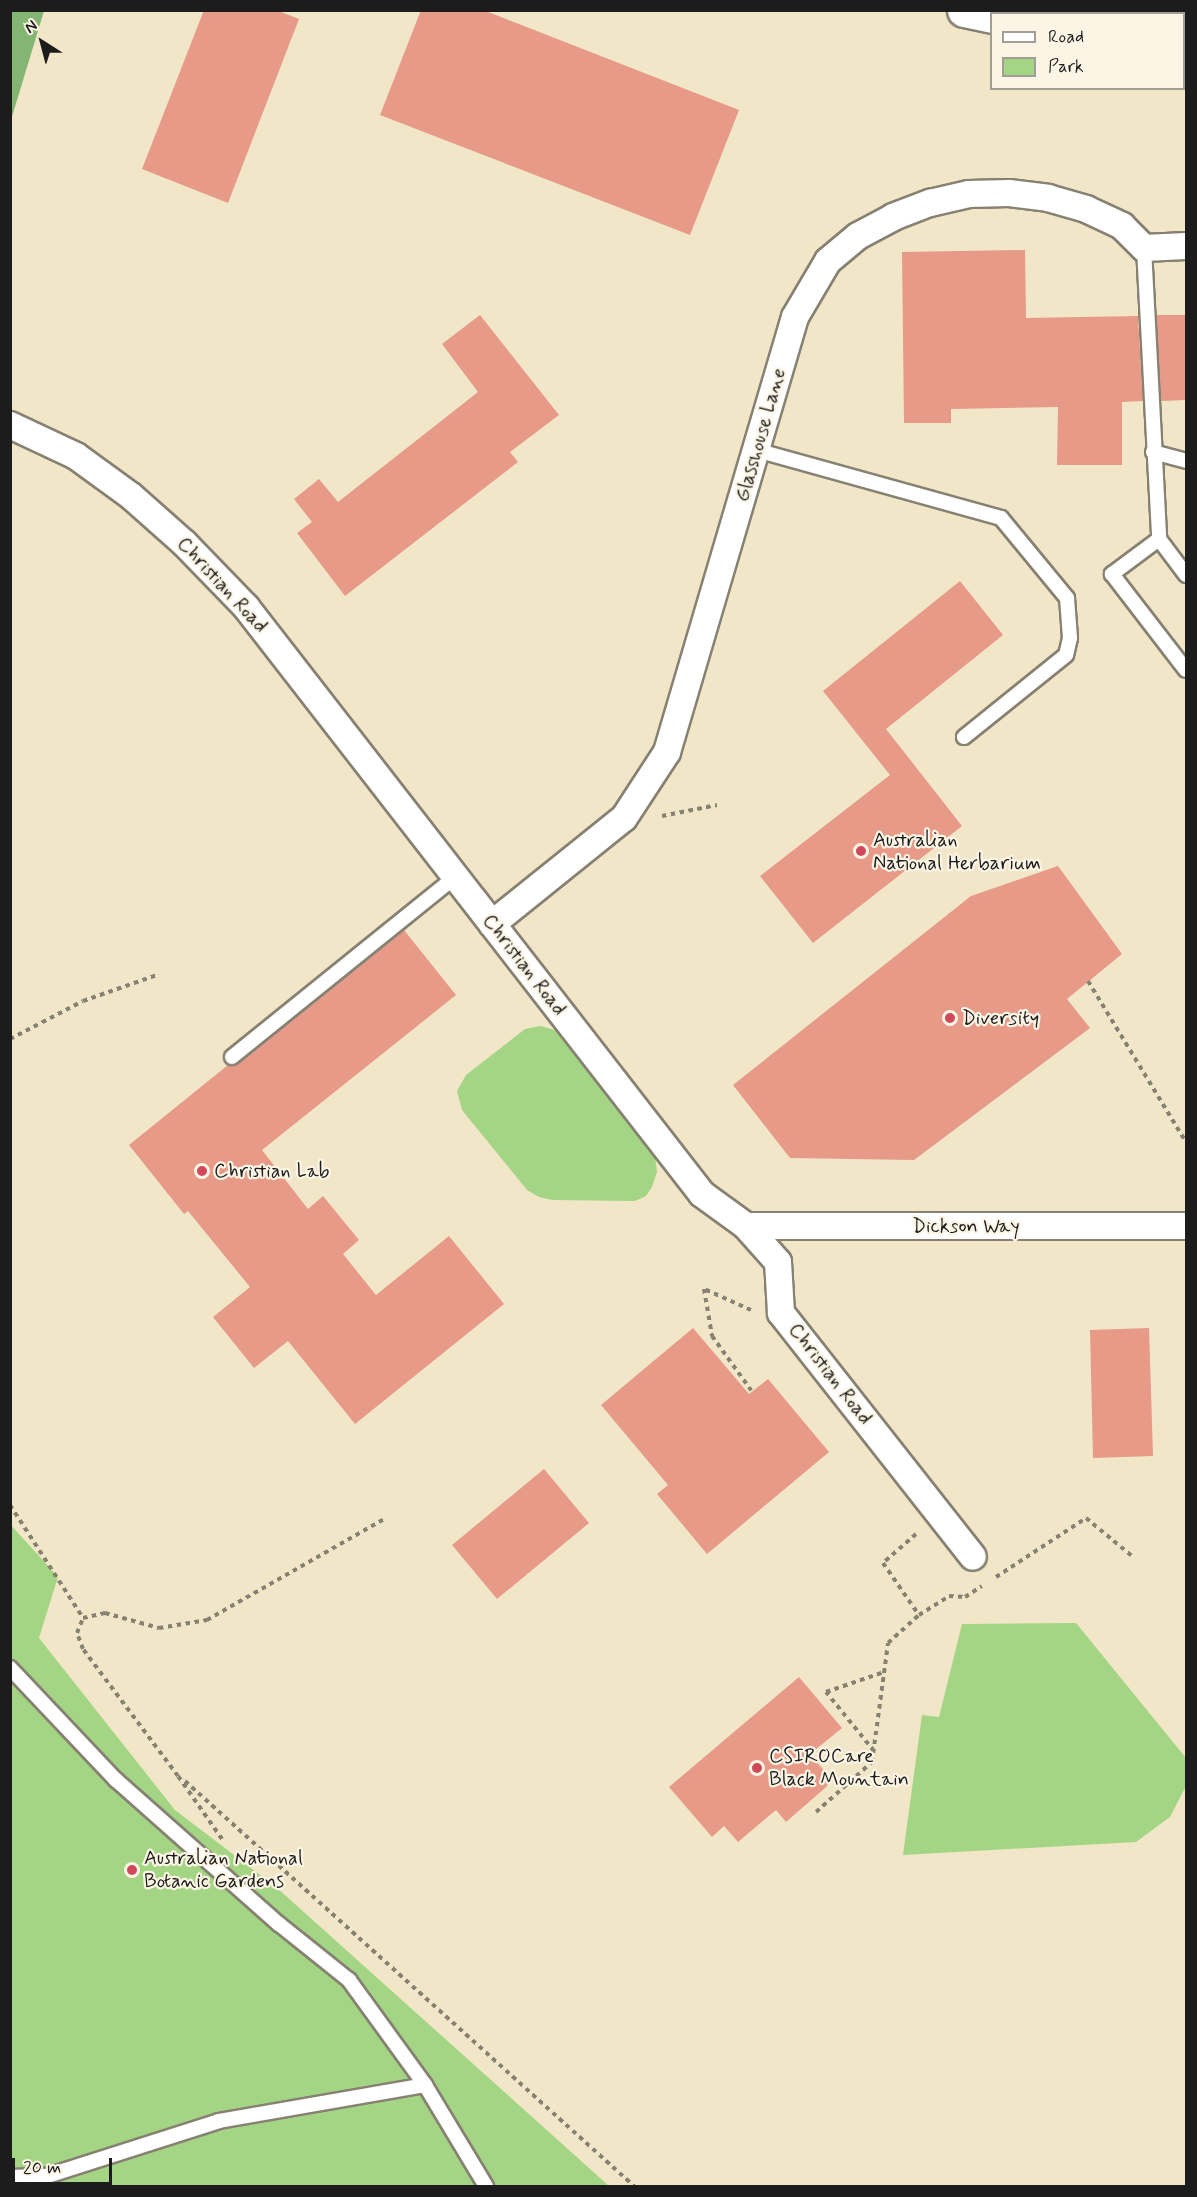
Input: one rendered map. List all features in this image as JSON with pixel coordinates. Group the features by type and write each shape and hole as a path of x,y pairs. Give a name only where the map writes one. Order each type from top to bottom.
{"main road":[{"path":"964,10 990,16"}],"street":[{"name":"Glasshouse Lane","path":"492,924 624,818 667,752 795,317 828,261 858,236 893,216 930,202 969,194 1008,193 1048,198 1086,209 1122,226 1144,248"},
{"path":"1144,248 1186,246"},
{"name":"Christian Road","path":"10,425 76,456 131,496 193,552 246,607 454,878 702,1194 746,1226 778,1262 781,1313 973,1557"},
{"name":"Dickson Way","path":"746,1226 1186,1226"}],"lane":[{"path":"1144,248 1159,538 1186,575"},
{"path":"756,450 1001,518 1067,598 1070,638 1066,655 964,737"},
{"path":"1153,452 1186,461"},
{"path":"1159,538 1112,574 1186,670"},
{"path":"232,1057 454,878"},
{"path":"10,1668 116,1780 279,1924 349,1980 425,2085 486,2187"},
{"path":"10,2177 46,2176 219,2121 425,2085"}],"path":[{"path":"657,820 665,814 717,805"},
{"path":"10,1039 83,1001 157,975"},
{"path":"1088,981 1186,1142"},
{"path":"751,1389 712,1335 704,1289 756,1312"},
{"path":"10,1505 83,1618"},
{"path":"83,1618 105,1613 159,1628 207,1620 386,1518"},
{"path":"816,1812 872,1762 888,1642 919,1615 949,1596 965,1596 1086,1518 1132,1556"},
{"path":"919,1527 917,1533 883,1563 919,1615"},
{"path":"83,1618 77,1632 83,1649 178,1776 225,1844"},
{"path":"874,1752 826,1692 884,1672"},
{"path":"178,1776 634,2187"}],"green space":[{"path":"10,11 44,11 11,120"},
{"path":"540,1026 555,1030 655,1156 657,1172 646,1196 635,1201 552,1200 539,1197 527,1190 462,1110 457,1091 466,1075 525,1029"},
{"name":"Australian National Botanic Gardens","path":"10,1524 58,1577 39,1638 175,1810 276,1887 609,2186 11,2186"},
{"path":"1076,1623 1186,1758 1186,1786 1170,1817 1136,1842 903,1855 922,1715 939,1717 962,1624"}],"building":[{"path":"204,10 276,10 299,19 228,203 142,169"},
{"path":"421,10 483,10 739,110 690,235 380,115"},
{"path":"1025,250 1026,318 1138,316 1143,401 1122,402 1122,465 1057,465 1058,407 951,409 951,423 904,423 902,252"},
{"path":"480,315 559,415 510,452 518,462 345,596 297,533 312,522 294,499 319,479 338,502 478,392 442,344"},
{"path":"1156,315 1186,315 1186,400 1161,401"},
{"path":"960,581 1003,635 886,729 962,826 813,943 760,876 890,775 823,691"},
{"name":"Diversity","path":"1058,866 1122,954 1067,999 1090,1028 914,1160 790,1158 733,1085 971,896"},
{"name":"Christian Lab","path":"404,930 456,995 262,1150 308,1209 323,1196 359,1240 343,1254 376,1295 449,1236 504,1304 355,1424 288,1341 254,1368 213,1317 250,1287 188,1211 184,1214 129,1145 228,1065 238,1064"},
{"path":"693,1328 749,1394 768,1379 829,1452 707,1554 657,1494 668,1485 601,1405"},
{"path":"1149,1328 1153,1456 1093,1458 1090,1330"},
{"path":"544,1469 589,1523 497,1599 452,1545"},
{"name":"CSIROCare Black Mountain","path":"799,1677 842,1728 810,1754 833,1781 786,1822 776,1810 738,1842 724,1826 712,1837 669,1787"}],"place":[{"name":"Australian National Herbarium","path":"861,851"},
{"name":"Diversity","path":"950,1018"},
{"name":"Christian Lab","path":"202,1171"},
{"name":"CSIROCare Black Mountain","path":"757,1768"},
{"name":"Australian National Botanic Gardens","path":"132,1870"}]}
